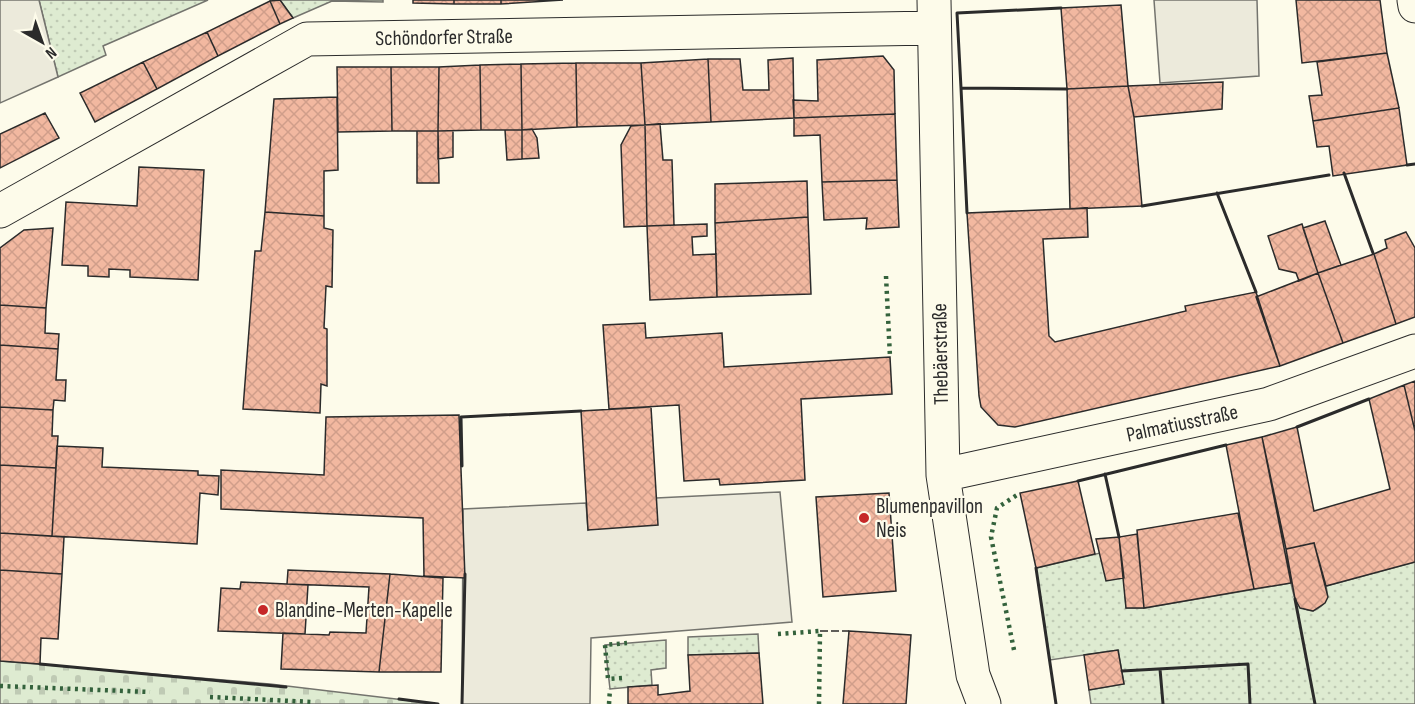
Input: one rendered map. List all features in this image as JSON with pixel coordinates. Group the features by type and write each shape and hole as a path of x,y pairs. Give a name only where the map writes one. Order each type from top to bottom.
{"street":[{"path":"1414,0 1415,6"},
{"name":"Schöndorfer Straße","path":"0,211 307,39 934,14"},
{"name":"Thebäerstraße","path":"934,14 944,475 973,675 984,704"},
{"name":"Palmatiusstraße","path":"944,475 1269,404 1415,351"}],"green space":[{"path":"39,0 208,0 103,46 106,55 58,77"},
{"path":"280,0 383,0 383,2 332,1 293,18"},
{"path":"1100,553 1124,578 1126,608 1144,608 1291,583 1299,605 1313,611 1321,607 1325,601 1326,586 1415,562 1415,704 1091,704 1089,690 1124,684 1118,650 1050,660 1036,568"},
{"path":"758,634 759,653 688,655 688,637"},
{"path":"666,640 666,668 651,670 652,685 610,689 605,645"},
{"path":"0,661 270,684 438,704 0,704"}],"shaded area":[{"path":"0,0 39,0 58,77 0,103"},
{"path":"1154,0 1257,0 1259,76 1160,83"},
{"path":"780,492 792,622 591,638 590,704 462,704 463,509 586,503 588,530 656,498"}],"building":[{"path":"280,0 293,18 280,24 270,1"},
{"path":"413,0 454,0 454,4 413,3"},
{"path":"454,0 501,0 501,4 454,4"},
{"path":"501,0 563,0 501,4"},
{"path":"1296,0 1380,0 1387,53 1302,63"},
{"path":"270,1 280,24 218,56 207,32"},
{"path":"1121,5 1128,86 1067,89 1061,8"},
{"path":"207,32 218,56 157,89 143,62"},
{"path":"1387,53 1399,108 1313,121 1309,96 1322,95 1317,62"},
{"path":"883,56 894,70 895,114 794,118 793,100 818,101 817,60"},
{"path":"793,58 794,118 711,122 708,59 740,59 743,90 769,90 768,60"},
{"path":"708,59 711,122 645,125 641,63"},
{"path":"143,62 157,89 95,122 80,93"},
{"path":"576,63 641,63 645,125 577,127"},
{"path":"576,63 577,127 522,130 521,64"},
{"path":"521,64 522,130 481,130 480,65"},
{"path":"480,65 481,130 438,131 439,67"},
{"path":"337,67 391,67 392,131 338,132"},
{"path":"391,67 439,67 438,131 392,131"},
{"path":"1223,82 1222,109 1134,117 1128,86"},
{"path":"1128,86 1134,117 1142,206 1070,209 1067,89"},
{"path":"337,97 338,170 324,171 324,216 265,212 274,99"},
{"path":"1399,108 1407,165 1333,176 1329,146 1317,147 1313,121"},
{"path":"45,113 59,138 0,168 0,134"},
{"path":"895,114 897,180 822,182 820,135 794,136 794,118"},
{"path":"660,124 663,160 672,160 674,225 647,226 645,125"},
{"path":"645,125 647,226 624,227 621,145 631,126"},
{"path":"532,129 537,138 539,158 522,159 522,130"},
{"path":"505,130 522,130 522,159 507,160"},
{"path":"417,131 438,131 439,183 417,183"},
{"path":"438,131 453,131 453,157 438,159"},
{"path":"139,167 204,170 198,280 130,277 130,270 109,269 109,277 88,276 88,266 62,265 66,202 137,206"},
{"path":"897,180 899,227 866,229 867,218 824,220 822,182"},
{"path":"807,181 808,217 715,223 715,184"},
{"path":"1087,208 1088,237 1043,239 1049,336 1055,342 1186,311 1185,306 1256,292 1280,366 1015,427 998,425 981,407 979,396 967,213"},
{"path":"265,212 324,216 324,228 333,230 332,287 326,286 324,328 327,329 327,386 321,384 320,413 243,409 255,251 261,251"},
{"path":"808,217 811,294 717,297 715,223"},
{"path":"1325,221 1341,265 1318,273 1303,228"},
{"path":"707,224 707,236 692,237 693,255 716,254 717,297 650,300 647,226"},
{"path":"1302,224 1318,273 1299,281 1296,273 1279,269 1268,236"},
{"path":"53,228 46,308 0,305 0,248 24,230"},
{"path":"1406,232 1415,248 1415,317 1396,324 1374,254 1387,248 1385,240"},
{"path":"1374,254 1396,324 1343,343 1318,273"},
{"path":"1318,273 1343,343 1280,366 1256,297"},
{"path":"0,305 46,308 45,333 59,334 58,349 0,345"},
{"path":"645,323 646,338 722,333 724,367 890,357 892,394 801,399 805,480 720,485 719,479 684,481 679,405 609,409 603,325"},
{"path":"0,345 58,349 56,380 66,380 65,401 54,400 53,410 0,407"},
{"path":"1415,381 1415,431 1404,385"},
{"path":"1404,385 1415,431 1415,562 1326,586 1314,543 1286,549 1262,437 1297,427 1314,511 1390,489 1369,399"},
{"path":"0,407 53,410 52,436 58,436 56,468 0,465"},
{"path":"651,407 658,525 588,530 581,411"},
{"path":"459,415 465,578 424,576 423,518 221,509 221,470 324,475 326,417"},
{"path":"1262,437 1291,583 1254,589 1226,445"},
{"path":"57,446 103,448 102,467 198,471 198,475 219,476 218,495 200,493 197,544 52,536"},
{"path":"0,465 56,468 52,536 0,533"},
{"path":"1078,481 1095,554 1036,568 1020,493"},
{"path":"889,493 896,591 823,597 816,497"},
{"path":"1238,513 1254,589 1144,608 1137,530"},
{"path":"0,533 64,537 62,574 0,570"},
{"path":"1137,534 1144,608 1126,608 1119,537"},
{"path":"1119,537 1124,578 1106,581 1096,539"},
{"path":"1314,543 1328,597 1325,603 1313,611 1300,608 1295,599 1286,549"},
{"path":"0,570 62,574 58,639 41,638 40,664 0,661"},
{"path":"288,570 390,574 379,672 281,669 283,633 329,635 330,632 366,633 369,587 287,584"},
{"path":"390,574 443,578 441,672 379,672"},
{"name":"Blandine-Merten-Kapelle","path":"241,582 308,585 305,634 218,631 221,588 240,589"},
{"path":"849,631 911,635 906,704 843,704"},
{"path":"1118,650 1124,684 1089,690 1084,655"},
{"path":"759,653 763,704 628,704 628,687 658,685 658,695 690,691 688,655"}],"hedge":[{"path":"886,276 890,357"},
{"path":"1014,650 991,537 997,508 1020,493"},
{"path":"778,634 820,631 819,704"},
{"path":"622,678 608,679 605,645 627,643"},
{"path":"0,686 150,692"},
{"path":"609,704 610,689"},
{"path":"210,697 313,702"}],"fence":[{"path":"820,631 849,631"}],"wall":[{"path":"961,88 957,13 1061,8"},
{"path":"967,213 961,88 1067,89"},
{"path":"1407,165 1415,164"},
{"path":"1344,173 1373,253"},
{"path":"1142,206 1329,175"},
{"path":"1217,193 1256,292"},
{"path":"1297,427 1369,399"},
{"path":"462,466 461,417 581,411"},
{"path":"1078,481 1226,445"},
{"path":"1105,474 1119,537"},
{"path":"1036,568 1056,704"},
{"path":"462,704 465,574"},
{"path":"1295,599 1315,704"},
{"path":"40,664 286,687"},
{"path":"1122,671 1248,664 1250,704"},
{"path":"1160,669 1163,704"},
{"path":"399,699 438,704"}],"place":[{"name":"Blumenpavillon Neis","path":"864,518"},
{"name":"Blandine-Merten-Kapelle","path":"263,610"}]}
